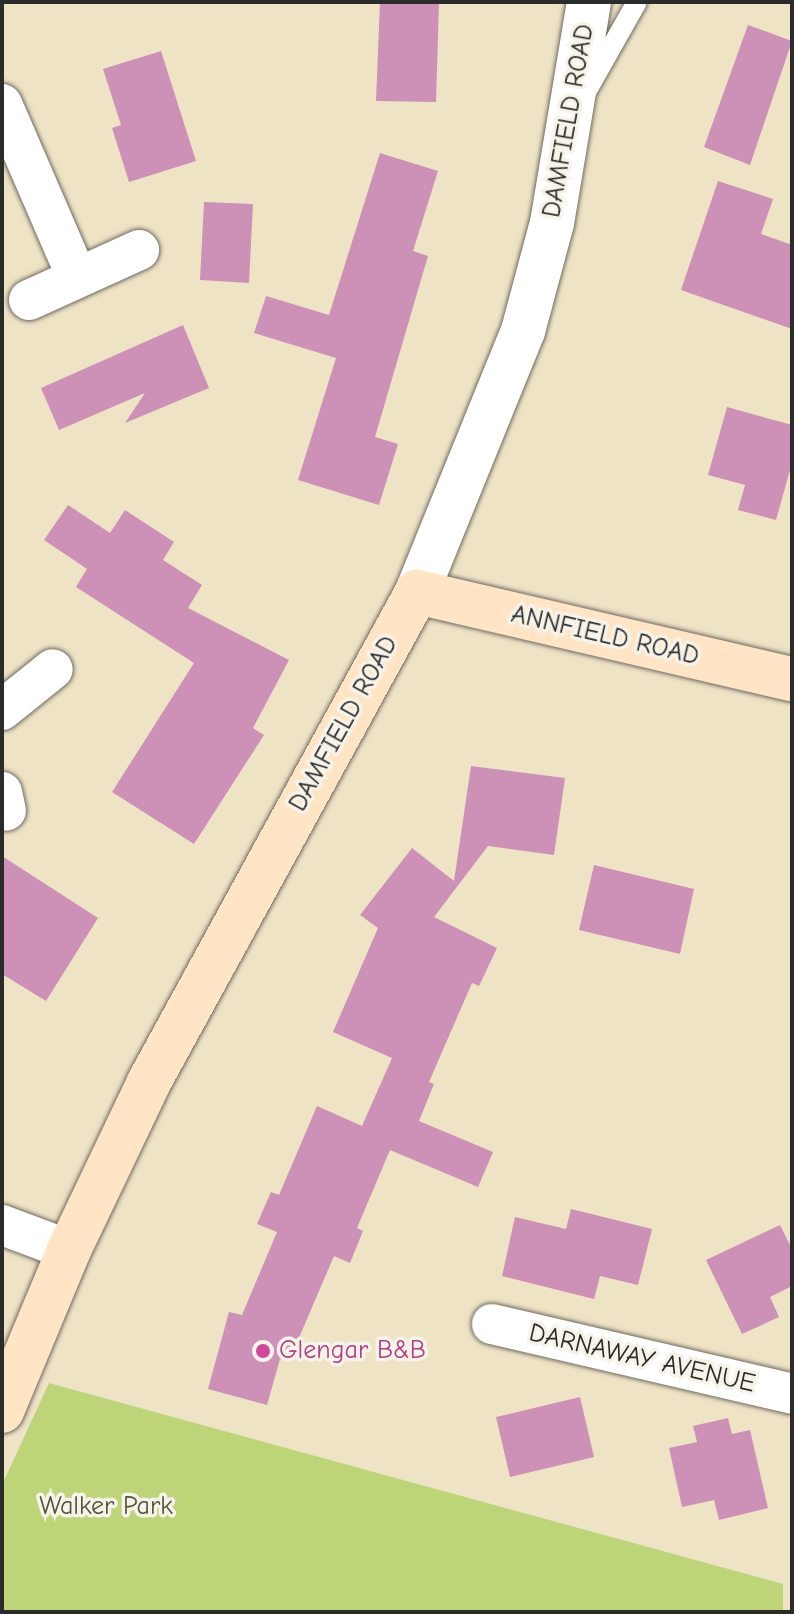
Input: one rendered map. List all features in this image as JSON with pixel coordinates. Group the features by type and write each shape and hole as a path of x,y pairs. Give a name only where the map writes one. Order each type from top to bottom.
{"main road":[{"name":"ANNFIELD ROAD","path":"417,592 792,679"},
{"name":"DAMFIELD ROAD","path":"2,1411 69,1250 207,968 417,592"}],"street":[{"name":"DAMFIELD ROAD","path":"417,592 523,331 574,113 589,2"},
{"path":"2,104 77,277"},
{"path":"29,300 139,250"},
{"path":"2,710 53,669"},
{"path":"2,1225 69,1250"},
{"name":"DARNAWAY AVENUE","path":"492,1324 792,1394"}],"lane":[{"path":"574,113 637,2"}],"green space":[{"name":"Walker Park","path":"49,1383 783,1584 783,1612 2,1612 2,1485"}],"building":[{"path":"380,2 439,2 436,102 376,101"},
{"path":"748,25 792,41 750,165 704,147"},
{"path":"161,51 196,161 129,182 112,128 121,125 103,69"},
{"path":"380,153 438,171 413,251 428,256 375,437 398,444 379,505 298,480 336,358 254,333 266,296 329,315"},
{"path":"718,181 773,199 761,234 792,245 792,329 681,290"},
{"path":"204,202 253,204 249,283 200,280"},
{"path":"183,325 209,388 125,423 145,393 59,430 41,388"},
{"path":"727,407 792,425 792,463 776,520 738,510 745,485 708,475"},
{"path":"68,505 110,533 125,510 174,542 163,560 202,585 188,608 289,660 253,728 264,735 194,844 112,792 194,663 76,587 87,569 44,540"},
{"path":"471,766 565,778 554,855 488,846 434,917 497,948 479,986 472,983 429,1082 434,1084 419,1121 493,1152 478,1187 390,1150 357,1228 363,1231 350,1263 334,1256 289,1361 280,1359 267,1405 208,1389 229,1312 242,1315 277,1232 257,1224 271,1192 279,1195 317,1106 362,1126 392,1058 333,1032 378,928 360,915 412,848 454,881"},
{"path":"2,856 98,918 46,1001 2,974"},
{"path":"594,865 694,889 680,954 579,930"},
{"path":"571,1209 652,1229 638,1285 600,1276 594,1299 502,1276 515,1217 566,1229"},
{"path":"780,1225 792,1249 792,1286 770,1297 779,1317 742,1334 706,1260"},
{"path":"580,1397 594,1457 510,1477 496,1417"},
{"path":"728,1418 732,1434 750,1430 768,1508 719,1520 714,1500 682,1507 669,1448 697,1442 693,1426"}],"place":[{"name":"Glengar B&B","path":"263,1351"}]}
